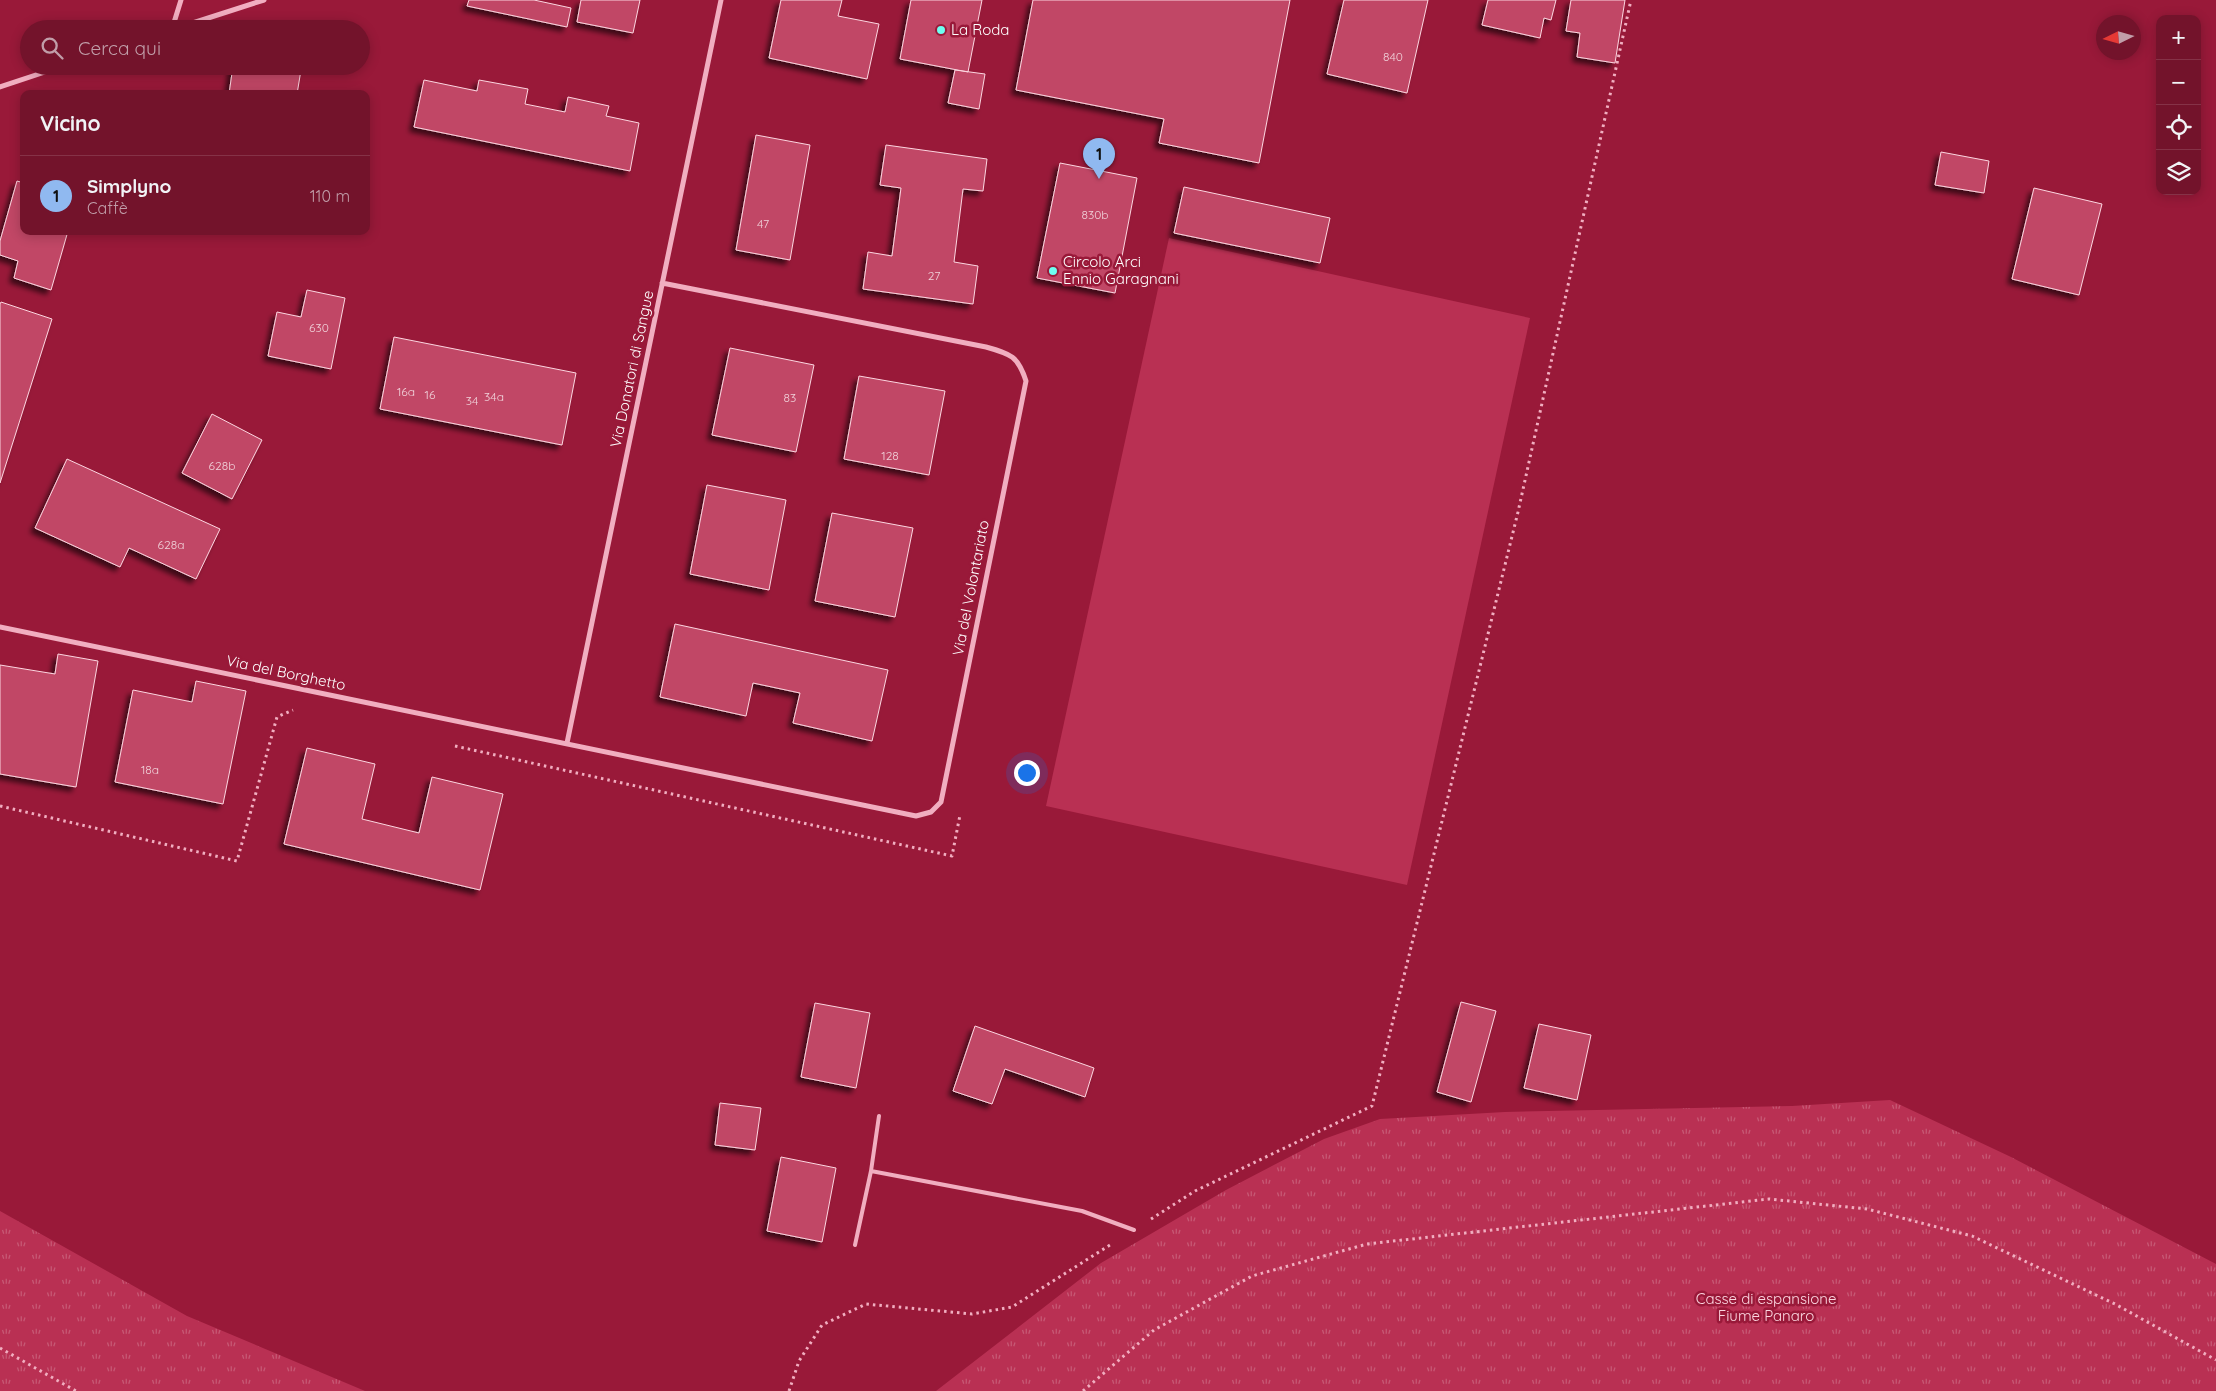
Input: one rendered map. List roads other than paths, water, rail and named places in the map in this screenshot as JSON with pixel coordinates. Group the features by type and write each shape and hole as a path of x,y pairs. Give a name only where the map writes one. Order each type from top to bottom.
{"street":[{"path":"175,20 181,0"},
{"path":"201,20 264,0"},
{"name":"Via Donatori di Sangue","path":"567,743 721,0"},
{"path":"0,88 37,75"},
{"name":"Via del Volontariato","path":"567,743 916,816 931,812 940,802 946,775 1026,381 1021,365 1009,353 986,347 662,283"},
{"name":"Via del Borghetto","path":"0,627 567,743"}],"lane":[{"path":"855,1245 879,1116"},
{"path":"870,1171 1082,1211 1134,1230"}],"place":[{"name":"La Roda","path":"941,30"},
{"name":"Simplyno","path":"1099,179"},
{"name":"Circolo Arci Ennio Garagnani","path":"1053,271"}],"park label":[{"name":"Casse di espansione Fiume Panaro","path":"1766,1308"}]}
